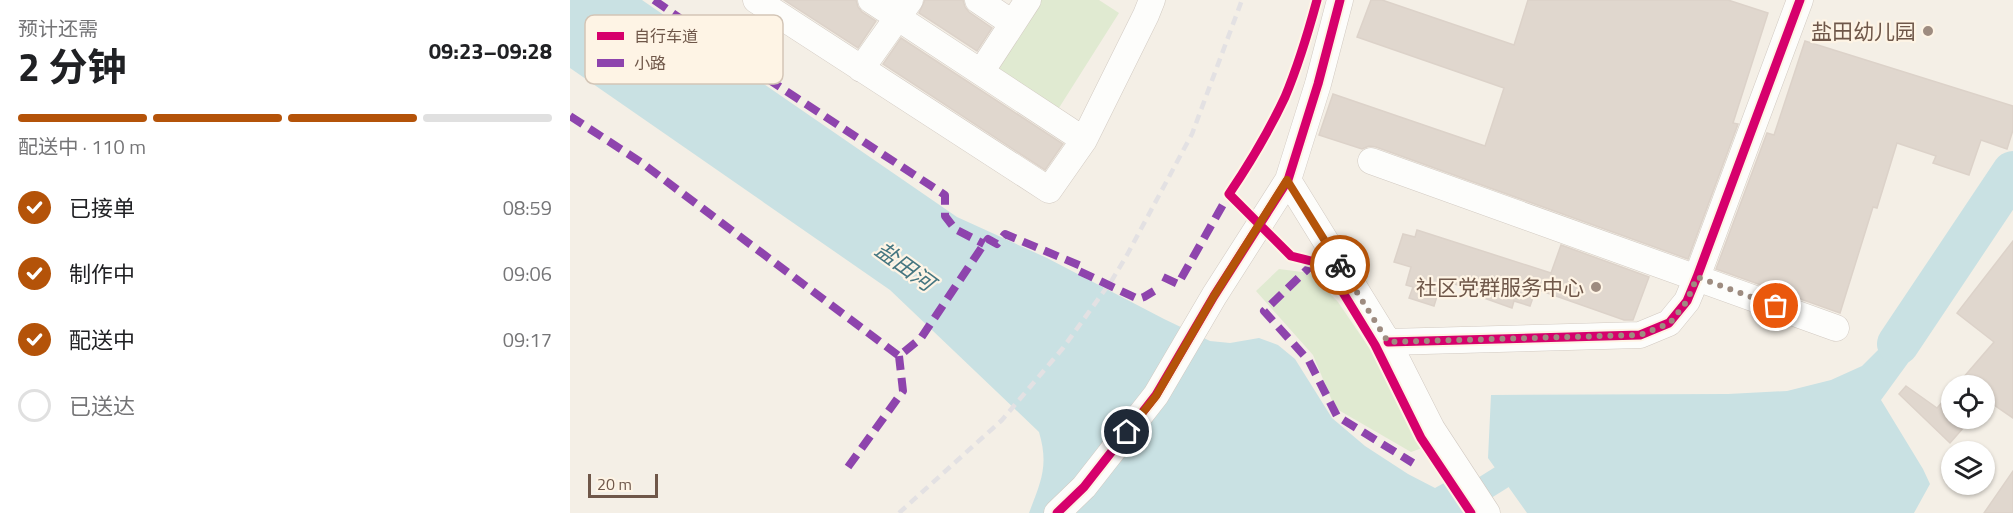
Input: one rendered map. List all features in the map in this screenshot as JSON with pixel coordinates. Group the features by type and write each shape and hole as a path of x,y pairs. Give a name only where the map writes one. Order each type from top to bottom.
{"street":[{"path":"756,0 779,15"},
{"path":"872,0 904,9 981,72 1084,140"},
{"path":"978,0 1012,23"},
{"path":"981,72 1028,0"},
{"path":"783,18 1049,190 1084,140 1152,0"},
{"path":"1057,513 1084,487 1156,396 1214,296 1287,180 1318,84 1340,0"},
{"path":"1388,342 1640,335 1670,323 1687,301 1697,277 1800,0"},
{"path":"861,69 904,9"},
{"path":"1371,161 1836,328"},
{"path":"1287,180 1388,342 1432,429 1487,513"}],"green space":[{"path":"1038,0 1099,0 1119,13 1057,111 993,71"},
{"path":"1279,269 1310,273 1338,302 1372,352 1422,448 1411,452 1335,408 1313,355 1256,291"}],"water":[{"path":"570,0 642,0 664,15 585,15 585,78 570,68"},
{"name":"盐田河","path":"593,84 764,84 957,217 1047,258 1210,341 1230,343 1259,338 1278,345 1295,359 1332,418 1365,446 1408,474 1435,488 1444,483 1464,513 1029,513 1042,473 1043,454 1039,432 890,290"},
{"path":"1890,338 1913,356 1881,400 1930,484 1914,513 1527,513 1488,458 1491,395 1728,394 1787,391 1831,380 1862,366"}],"building":[{"path":"784,0 856,0 862,12 876,21 858,48"},
{"path":"925,0 963,0 969,12 992,28 977,51 919,13"},
{"path":"1371,0 1382,0 1514,45 1528,0 1728,0 1768,13 1733,123 1738,124 1688,259 1376,147 1369,146 1362,149 1319,135 1333,94 1485,146 1504,88 1357,37"},
{"path":"901,38 1063,144 1045,170 883,64"},
{"path":"1805,41 2013,106 2013,130 2007,149 1981,140 1969,175 1933,163 1936,156 1897,143 1877,208 1873,207 1840,313 1716,269 1767,133 1774,135"},
{"path":"1417,230 1551,273 1561,245 1649,277 1633,320 1624,320 1536,289 1530,306 1514,301 1512,308 1484,298 1486,294 1442,280 1434,306 1409,298 1413,287 1406,285 1411,267 1394,262 1403,234 1415,237"},
{"path":"2013,241 2013,418 1995,406 1995,375 1966,375 1994,342 1957,313"},
{"path":"1906,386 1937,408 1941,403 1941,429 1962,429 1952,441 1948,441 1899,394"},
{"path":"2013,471 2013,513 1984,513"}],"waterway":[{"path":"1898,344 2013,172"},
{"path":"1459,504 1502,477"}],"railway":[{"path":"899,513 1002,420 1063,348 1112,280 1192,134 1242,0"}],"marked path":[{"path":"654,0 675,15"},
{"path":"775,84 945,195 945,216 955,229 984,244"},
{"path":"570,116 642,163 899,356 921,338 988,239 997,244 1005,234 1081,266 1079,271 1138,299 1154,291"},
{"path":"1163,277 1178,284 1229,194"},
{"path":"1315,262 1264,311 1309,361 1337,416 1413,463"},
{"path":"848,467 903,391 899,356"}],"cycle path":[{"path":"1317,0 1285,97 1259,147 1229,194 1291,256 1315,262 1342,291 1375,345 1421,438 1471,513"},
{"path":"1057,513 1084,487 1156,395 1214,296 1288,180 1318,84 1340,0"},
{"path":"1388,342 1640,335 1669,323 1687,301 1697,277 1800,0"}],"way so far":[{"path":"1340,265 1388,342 1640,335 1670,323 1687,301 1697,277 1776,306"}],"place":[{"name":"盐田幼儿园","path":"1928,31"},
{"name":"社区党群服务中心","path":"1596,287"}],"route":[{"path":"1127,432 1156,396 1214,296 1287,180 1340,265"}]}
